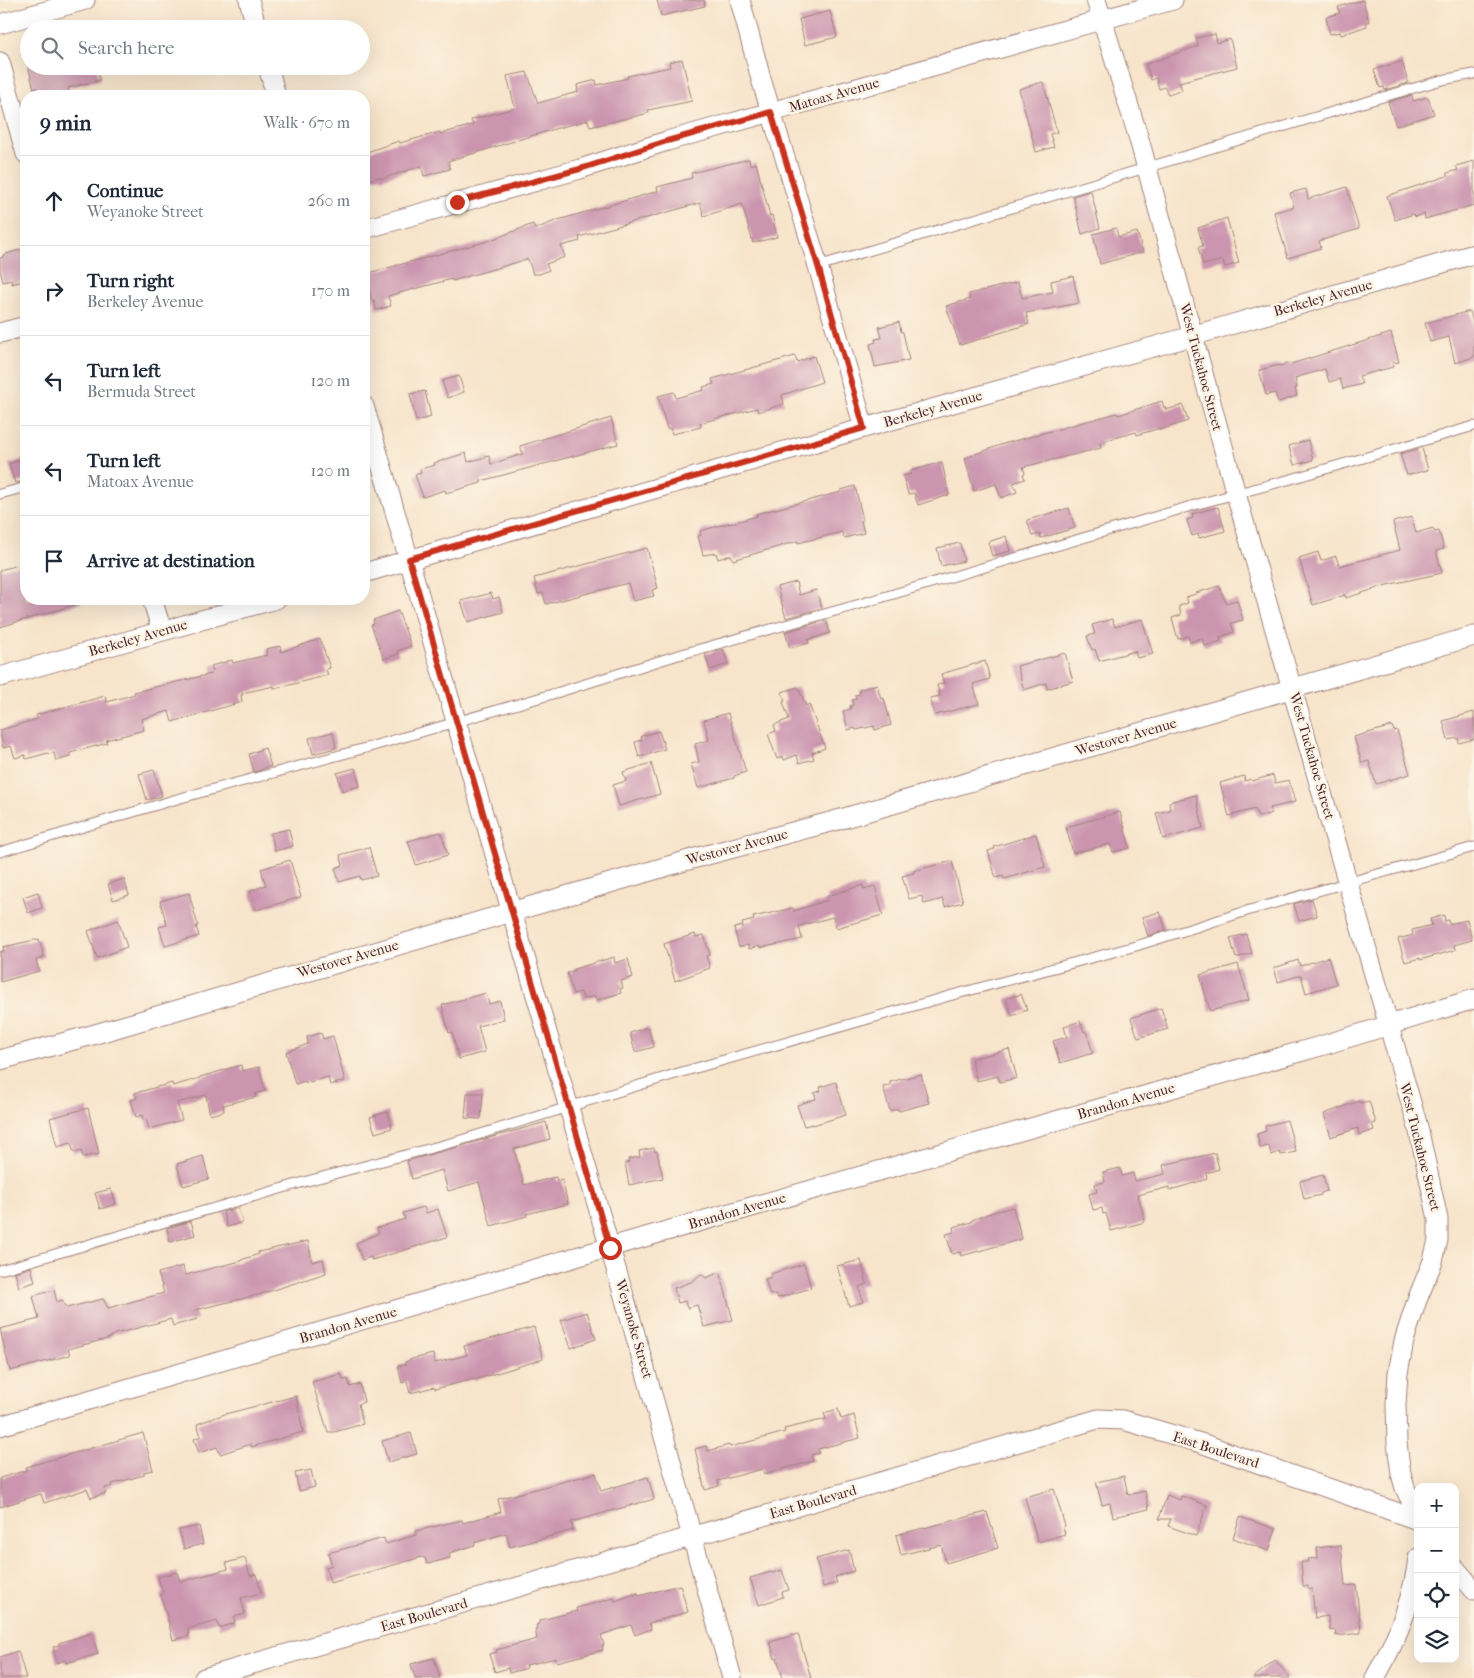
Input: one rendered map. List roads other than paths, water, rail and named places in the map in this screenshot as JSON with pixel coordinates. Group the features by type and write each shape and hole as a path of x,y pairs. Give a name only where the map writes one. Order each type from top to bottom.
{"street":[{"path":"0,24 85,0"},
{"path":"249,0 255,20"},
{"path":"740,0 864,428"},
{"name":"West Tuckahoe Street","path":"1096,0 1147,168 1236,494 1418,1127 1438,1219 1438,1240 1433,1261 1417,1300 1404,1341 1398,1373 1396,1404 1397,1443 1401,1474 1414,1507"},
{"name":"Matoax Avenue","path":"370,228 580,169 667,141 1173,0"},
{"path":"0,62 20,133"},
{"path":"270,75 274,90"},
{"name":"Berkeley Avenue","path":"370,571 1474,254"},
{"path":"0,333 20,328"},
{"name":"Weyanoke Street","path":"370,426 610,1248 732,1678"},
{"path":"154,605 162,631"},
{"name":"Berkeley Avenue","path":"0,677 255,605"},
{"name":"Westover Avenue","path":"0,1060 92,1035 692,859 834,821 1474,636"},
{"name":"Brandon Avenue","path":"0,1426 610,1248 1389,1026 1474,999"},
{"name":"East Boulevard","path":"204,1678 1098,1418 1123,1420 1204,1444 1414,1519"},
{"path":"1375,1678 1389,1653 1404,1618 1416,1573"},
{"path":"1459,1573 1474,1590"}],"lane":[{"path":"818,266 1378,98 1442,80 1474,74"},
{"path":"0,852 177,799 456,722 685,653 1474,426"},
{"path":"0,494 20,489"},
{"path":"0,1270 312,1180 458,1141 730,1059 949,996 1136,946 1250,910 1474,847"}]}
